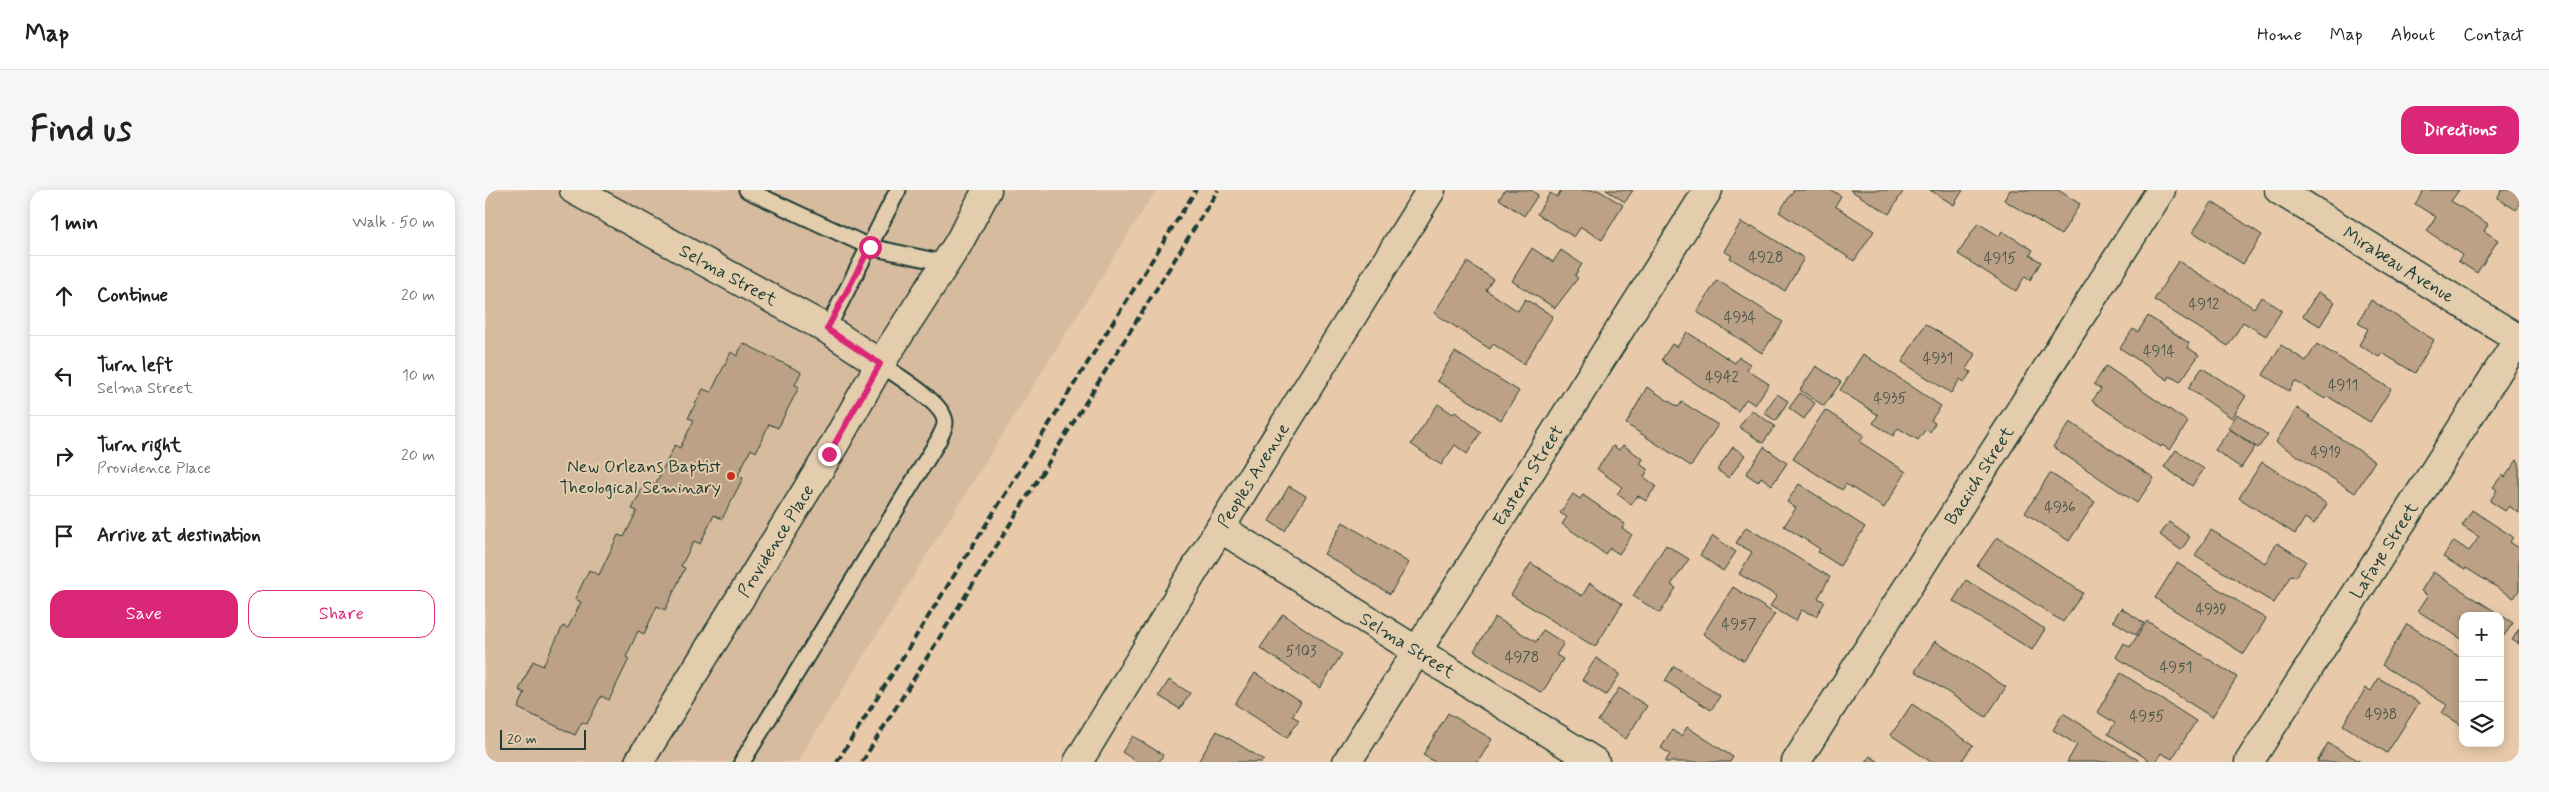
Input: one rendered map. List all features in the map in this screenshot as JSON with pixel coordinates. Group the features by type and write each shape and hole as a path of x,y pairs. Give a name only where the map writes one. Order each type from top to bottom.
{"street":[{"name":"Selma Street","path":"574,190 827,329 880,364"},
{"name":"Providence Place","path":"639,762 829,454 880,364 945,264 987,190"},
{"name":"Peoples Avenue","path":"1078,762 1431,190"},
{"name":"Eastern Street","path":"1347,762 1708,190"},
{"name":"Baccich Street","path":"1797,762 2161,190"},
{"name":"Mirabeau Avenue","path":"2279,190 2519,339"},
{"name":"Lafaye Street","path":"2249,762 2519,339"},
{"name":"Selma Street","path":"1221,528 1595,762"}],"lane":[{"path":"747,190 870,247 945,264"},
{"path":"827,329 898,190"},
{"path":"741,762 938,441 945,423 942,411 933,402 880,364"}],"shaded area":[{"name":"New Orleans Baptist Theological Seminary","path":"485,190 1156,190 797,762 485,762"}],"building":[{"path":"1505,190 1531,190 1538,195 1524,216 1499,199"},
{"path":"1561,190 1598,190 1623,205 1602,240 1581,227 1574,237 1537,214 1550,193 1557,197"},
{"path":"1606,190 1633,190 1625,202"},
{"path":"1794,190 1831,190 1841,196 1835,206 1874,231 1854,261 1779,212"},
{"path":"1850,190 1904,190 1889,214"},
{"path":"1930,190 1963,190 1954,205"},
{"path":"2010,190 2058,190 2080,204 2061,235 2004,200"},
{"path":"2424,190 2459,190 2451,201 2488,224 2484,231 2498,240 2477,273 2458,261 2463,255 2427,231 2436,217 2415,204"},
{"path":"2502,190 2519,190 2519,206 2516,210 2497,198"},
{"path":"2212,202 2262,235 2243,264 2193,232"},
{"path":"1741,222 1751,228 1752,226 1804,258 1785,291 1730,258 1732,256 1724,251"},
{"path":"1978,223 1999,236 2002,231 2033,250 2030,255 2041,262 2030,280 2025,276 2016,291 1958,254"},
{"path":"1532,248 1553,262 1561,250 1582,264 1575,276 1578,278 1555,308 1512,281"},
{"path":"2178,261 2254,308 2261,297 2282,310 2266,336 2243,322 2228,346 2154,300"},
{"path":"1467,262 1493,279 1486,290 1518,311 1525,299 1553,316 1524,364 1493,344 1490,349 1434,313"},
{"path":"1717,280 1783,322 1762,353 1697,312"},
{"path":"2318,292 2335,302 2320,326 2303,316"},
{"path":"2371,300 2434,340 2415,373 2382,353 2379,357 2359,345 2368,329 2358,323"},
{"path":"2148,316 2189,343 2187,347 2199,355 2180,382 2170,376 2168,380 2120,348 2133,329 2138,332"},
{"path":"1925,324 1975,354 1966,369 1971,372 1964,382 1960,379 1951,393 1902,362"},
{"path":"1687,332 1735,363 1739,357 1750,364 1747,370 1769,384 1755,405 1746,399 1738,411 1666,364 1662,359 1672,344 1677,347"},
{"path":"743,343 801,372 795,385 799,387 778,428 769,424 756,452 751,449 738,475 743,478 722,519 714,515 700,544 694,541 681,566 685,568 665,610 657,606 644,634 638,631 626,657 629,659 609,700 601,696 587,724 582,722 575,735 518,708 525,693 519,690 533,661 543,666 563,626 568,628 581,602 575,599 589,570 599,575 618,535 624,537 637,511 632,509 646,481 655,485 675,445 680,448 694,420 688,418 703,389 711,392 731,352 737,356"},
{"path":"2317,344 2391,389 2370,422 2327,396 2325,399 2295,381 2289,391 2263,375 2281,345 2306,361"},
{"path":"1455,352 1519,391 1501,420 1437,381"},
{"path":"1863,354 1941,406 1931,420 1935,423 1930,432 1926,429 1918,440 1898,428 1893,436 1873,423 1878,415 1840,390"},
{"path":"1816,366 1841,382 1824,406 1800,390"},
{"path":"2106,366 2188,422 2170,450 2162,445 2161,447 2092,401 2101,389 2094,384"},
{"path":"2202,368 2246,396 2232,418 2188,388"},
{"path":"1647,387 1678,407 1682,402 1718,425 1691,466 1626,424"},
{"path":"1800,393 1815,403 1804,419 1789,408"},
{"path":"1777,394 1788,401 1776,421 1764,413"},
{"path":"1438,404 1453,414 1455,412 1481,432 1467,454 1455,445 1441,465 1411,444"},
{"path":"2297,408 2375,461 2355,493 2276,442"},
{"path":"1751,410 1775,426 1763,443 1739,427"},
{"path":"1825,410 1864,435 1860,442 1906,472 1884,508 1846,484 1842,490 1793,459"},
{"path":"2237,414 2268,435 2258,448 2228,428"},
{"path":"2070,422 2154,478 2137,503 2053,447"},
{"path":"2230,429 2255,447 2241,468 2215,450"},
{"path":"1623,445 1643,459 1640,464 1648,470 1644,477 1656,486 1646,501 1638,496 1631,504 1617,494 1622,487 1597,469 1613,446 1619,450"},
{"path":"1733,447 1745,455 1729,478 1717,470"},
{"path":"1764,447 1787,463 1772,485 1761,477 1758,482 1746,474"},
{"path":"2176,450 2204,469 2192,486 2164,467"},
{"path":"2517,460 2519,462 2519,513 2509,506 2505,511 2490,501 2497,490 2493,487 2502,475 2505,477"},
{"path":"2262,462 2327,504 2314,524 2305,518 2295,534 2239,498"},
{"path":"2050,473 2095,502 2069,541 2025,513"},
{"path":"1799,484 1865,527 1840,566 1818,552 1820,549 1784,526 1796,508 1787,502"},
{"path":"1289,486 1306,496 1285,531 1269,521"},
{"path":"1573,494 1580,499 1583,495 1625,524 1622,528 1632,535 1619,554 1610,548 1605,554 1562,524 1567,517 1560,513"},
{"path":"2472,510 2513,537 2510,542 2519,548 2519,590 2514,598 2466,568 2465,570 2443,557 2454,541 2469,551 2479,537 2462,526"},
{"path":"1343,522 1409,563 1390,594 1324,554"},
{"path":"2169,522 2190,537 2181,550 2160,535"},
{"path":"1746,527 1830,577 1818,598 1825,602 1816,616 1801,610 1796,621 1770,606 1777,596 1739,574 1752,552 1736,543"},
{"path":"2211,530 2265,563 2277,543 2306,561 2296,577 2291,575 2274,603 2195,555"},
{"path":"1713,536 1736,552 1723,571 1700,555"},
{"path":"1997,537 2083,593 2063,622 1977,566"},
{"path":"1666,545 1689,559 1671,585 1676,588 1660,613 1633,596"},
{"path":"1531,563 1582,596 1590,583 1622,604 1595,647 1511,595"},
{"path":"2177,563 2266,619 2244,654 2155,598"},
{"path":"2433,572 2496,612 2459,612 2459,637 2418,611 2428,596 2421,591"},
{"path":"1966,580 2045,629 2032,650 1953,601"},
{"path":"1733,587 1775,614 1744,661 1703,634"},
{"path":"2121,608 2144,623 2136,635 2113,621"},
{"path":"1283,614 1342,654 1320,688 1260,648"},
{"path":"1495,617 1536,642 1543,630 1564,643 1556,655 1563,659 1542,693 1474,651"},
{"path":"2504,617 2513,623 2504,635"},
{"path":"2147,621 2237,677 2212,717 2116,657 2124,643 2130,647"},
{"path":"2407,624 2459,656 2459,724 2442,713 2447,705 2382,665"},
{"path":"2519,629 2519,644 2512,640"},
{"path":"1935,641 2006,687 1986,717 1915,671"},
{"path":"1596,658 1620,674 1606,695 1582,680"},
{"path":"1674,666 1720,696 1711,710 1665,681"},
{"path":"1255,673 1301,702 1292,716 1299,720 1287,738 1235,704"},
{"path":"2121,673 2196,721 2172,759 2161,753 2156,762 2152,762 2108,734 2115,723 2097,712"},
{"path":"2379,678 2419,703 2387,753 2343,725 2366,688 2371,691"},
{"path":"1169,680 1190,693 1180,709 1159,696"},
{"path":"1619,688 1647,706 1626,739 1598,721"},
{"path":"1912,704 1973,745 1961,762 1931,762 1891,735"},
{"path":"1448,713 1492,739 1478,762 1435,762 1423,755"},
{"path":"2063,713 2138,760 2136,762 2067,762 2077,745 2053,730"},
{"path":"1687,727 1733,757 1730,762 1665,762 1670,754 1661,748 1672,730 1681,736"},
{"path":"1217,731 1264,760 1262,762 1198,762"},
{"path":"1133,736 1163,755 1159,762 1137,762 1122,752"},
{"path":"2328,743 2361,762 2317,762"},
{"path":"1870,756 1879,762 1866,762"}],"railway":[{"path":"837,762 1196,190"},
{"path":"862,762 1218,190"}],"place":[{"name":"New Orleans Baptist Theological Seminary","path":"731,476"}],"route":[{"path":"829,454 880,364 827,329 870,247"}]}
